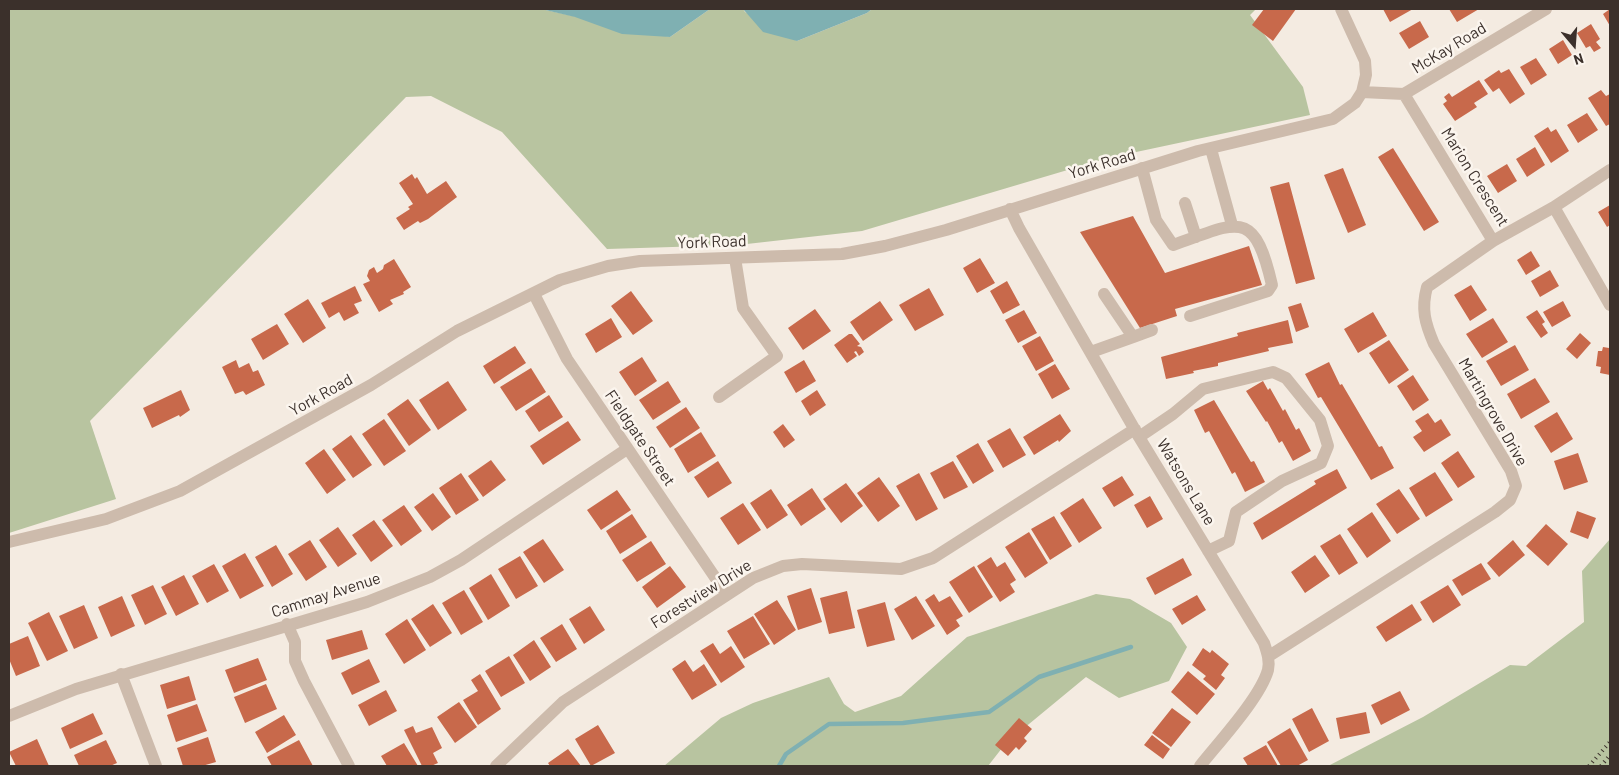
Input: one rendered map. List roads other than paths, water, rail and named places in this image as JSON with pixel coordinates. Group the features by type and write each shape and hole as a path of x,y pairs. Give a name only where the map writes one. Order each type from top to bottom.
{"street":[{"path":"1341,9 1365,61 1366,75 1362,92"},
{"name":"McKay Road","path":"1362,92 1404,94 1546,9"},
{"name":"York Road","path":"9,542 106,519 180,492 371,385 457,332 560,280 608,266 640,261 842,254 894,244 1142,168 1333,119 1350,108 1362,92"},
{"name":"Marion Crescent","path":"1404,94 1493,241 1554,207 1610,170"},
{"path":"1211,149 1232,225"},
{"path":"1142,168 1156,220 1173,245 1232,225 1245,228 1259,241 1272,285 1268,291 1190,316"},
{"path":"1185,203 1196,237"},
{"path":"1554,207 1610,305"},
{"name":"Watsons Lane","path":"1010,209 1019,228 1137,433 1264,643 1269,656"},
{"name":"Martingrove Drive","path":"1269,656 1495,512 1510,500 1516,486 1511,471 1434,344 1424,322 1423,302 1427,287 1493,241"},
{"path":"719,397 777,356 743,308 735,258"},
{"name":"Fieldgate Street","path":"534,294 567,359 727,596"},
{"path":"1104,294 1133,337"},
{"path":"1091,352 1152,330"},
{"name":"Forestview Drive","path":"496,766 563,702 753,578 783,566 802,564 901,569 934,558 1137,433 1173,414 1203,389 1273,372 1286,378 1320,420 1328,446 1321,462 1282,481 1236,512 1229,541 1208,551"},
{"name":"Cammay Avenue","path":"9,716 76,689 121,674 367,602 430,577 461,560 627,449"},
{"path":"287,624 295,642 295,661 350,766"},
{"path":"1200,766 1259,689 1268,670 1269,656"},
{"path":"121,674 156,766"}],"water":[{"path":"541,9 710,9 670,37 622,34 575,17"},
{"path":"743,9 872,9 867,13 797,41 763,32"}],"waterway":[{"path":"779,766 786,754 829,724 903,723 989,712 1039,677 1131,647"}],"railway":[{"path":"1589,766 1610,742"},
{"path":"1601,766 1610,755"}]}
